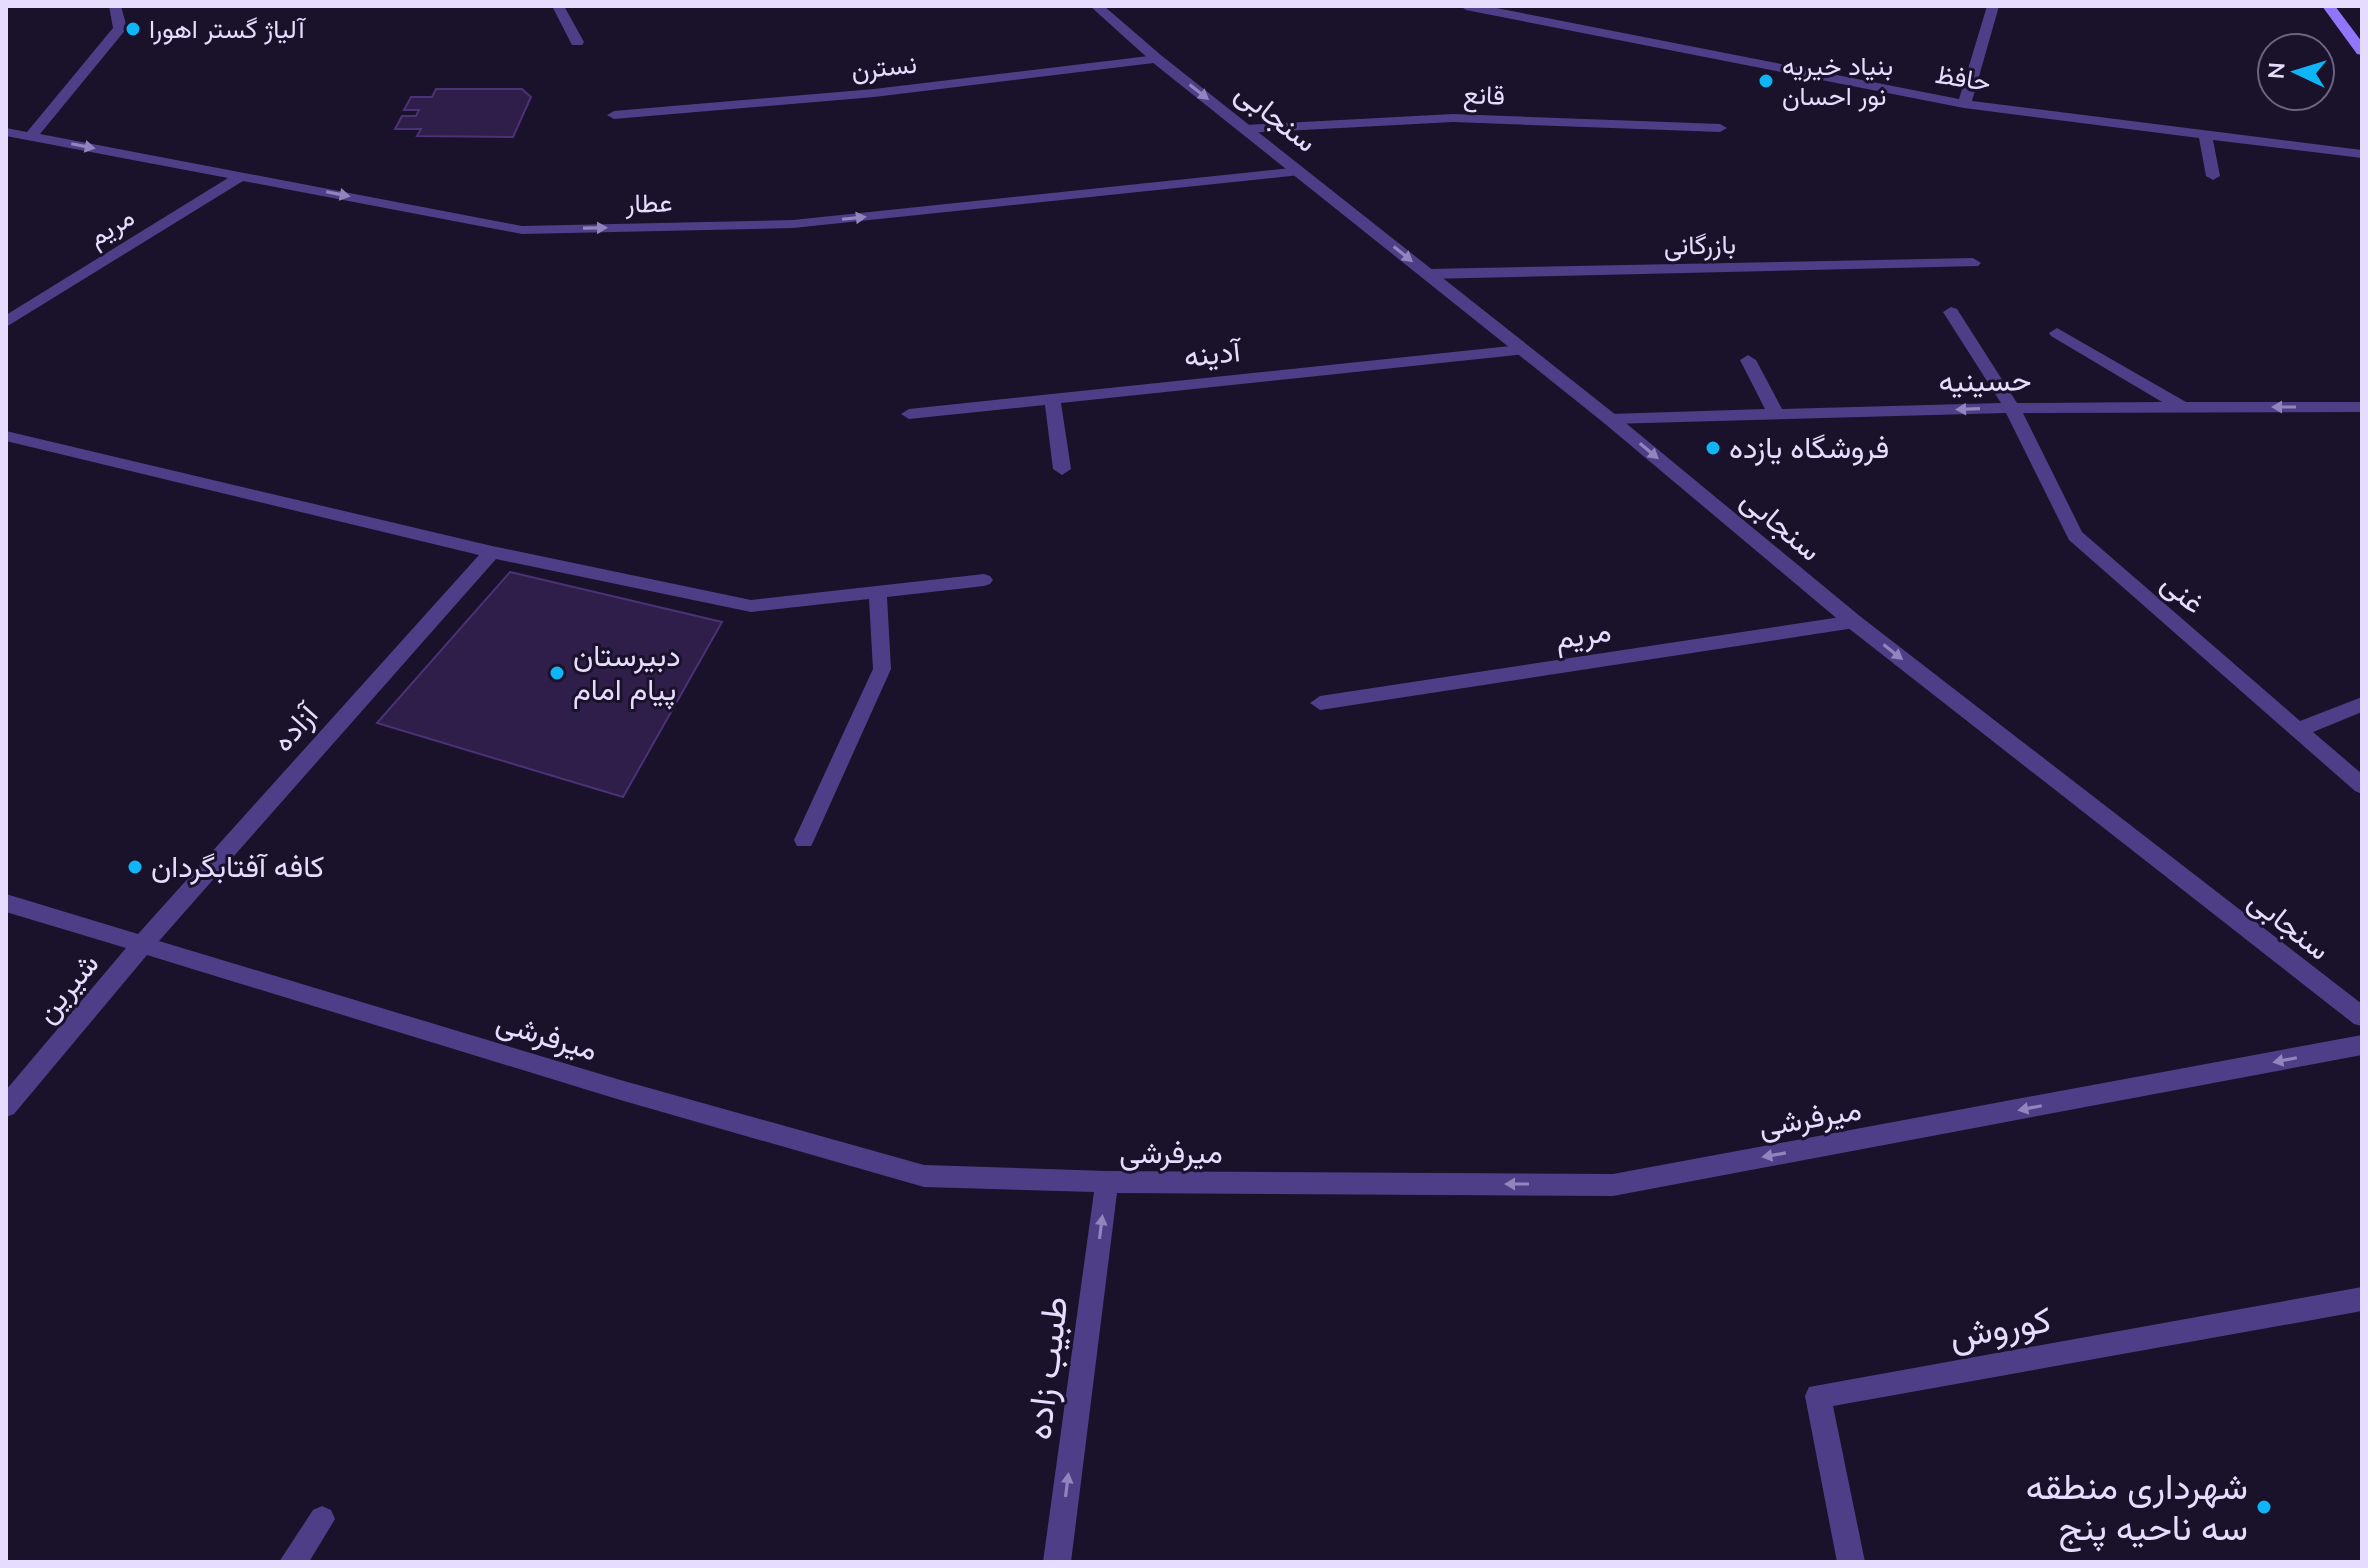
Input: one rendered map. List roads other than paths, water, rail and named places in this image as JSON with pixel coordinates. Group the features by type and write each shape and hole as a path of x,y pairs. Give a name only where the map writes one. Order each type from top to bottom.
{"main road":[{"path":"2328,6 2362,51"}],"street":[{"path":"31,136 120,28 115,6"},
{"path":"558,6 577,42"},
{"name":"سنجابی","path":"1096,6 1157,59 1610,419 1854,622 2362,1017"},
{"name":"حافظ","path":"1466,6 1964,104 2362,154"},
{"path":"1964,104 1993,6"},
{"name":"نسترن","path":"614,115 874,93 1157,59"},
{"name":"قانع","path":"1246,129 1453,118 1720,128"},
{"name":"عطار","path":"6,132 522,230 793,224 1300,171"},
{"path":"2205,133 2213,176"},
{"name":"مریم","path":"6,322 242,176"},
{"name":"بازرگانی","path":"1427,274 1973,263"},
{"name":"غنی","path":"1951,312 2012,408 2075,536 2362,786"},
{"path":"2057,333 2182,407"},
{"name":"آدینه","path":"909,414 1520,350"},
{"path":"1748,360 1776,414"},
{"path":"1052,399 1062,469"},
{"name":"حسینیه","path":"1610,419 2012,408 2362,407"},
{"path":"6,436 492,552 751,606 984,580"},
{"name":"آزاده","path":"143,944 492,552"},
{"path":"804,840 882,669 878,592"},
{"name":"مریم","path":"1320,703 1854,622"},
{"path":"2298,730 2362,704"},
{"name":"میرفرشی","path":"6,903 617,1089 924,1176 1107,1182 1613,1185 2362,1045"},
{"name":"شیرین","path":"6,1107 143,944"},
{"name":"طبیب زاده","path":"1057,1562 1107,1182"},
{"name":"کوروش","path":"1851,1562 1818,1396 2362,1299"},
{"path":"293,1562 322,1519"}],"place":[{"name":"آلیاژ گستر اهورا","path":"133,29"},
{"name":"بنیاد خیریه نور احسان","path":"1766,81"},
{"name":"فروشگاه یازده","path":"1713,448"},
{"name":"دبیرستان پیام امام","path":"557,673"},
{"name":"کافه آفتابگردان","path":"135,867"},
{"name":"شهرداری منطقه سه ناحیه پنج","path":"2264,1507"}]}
